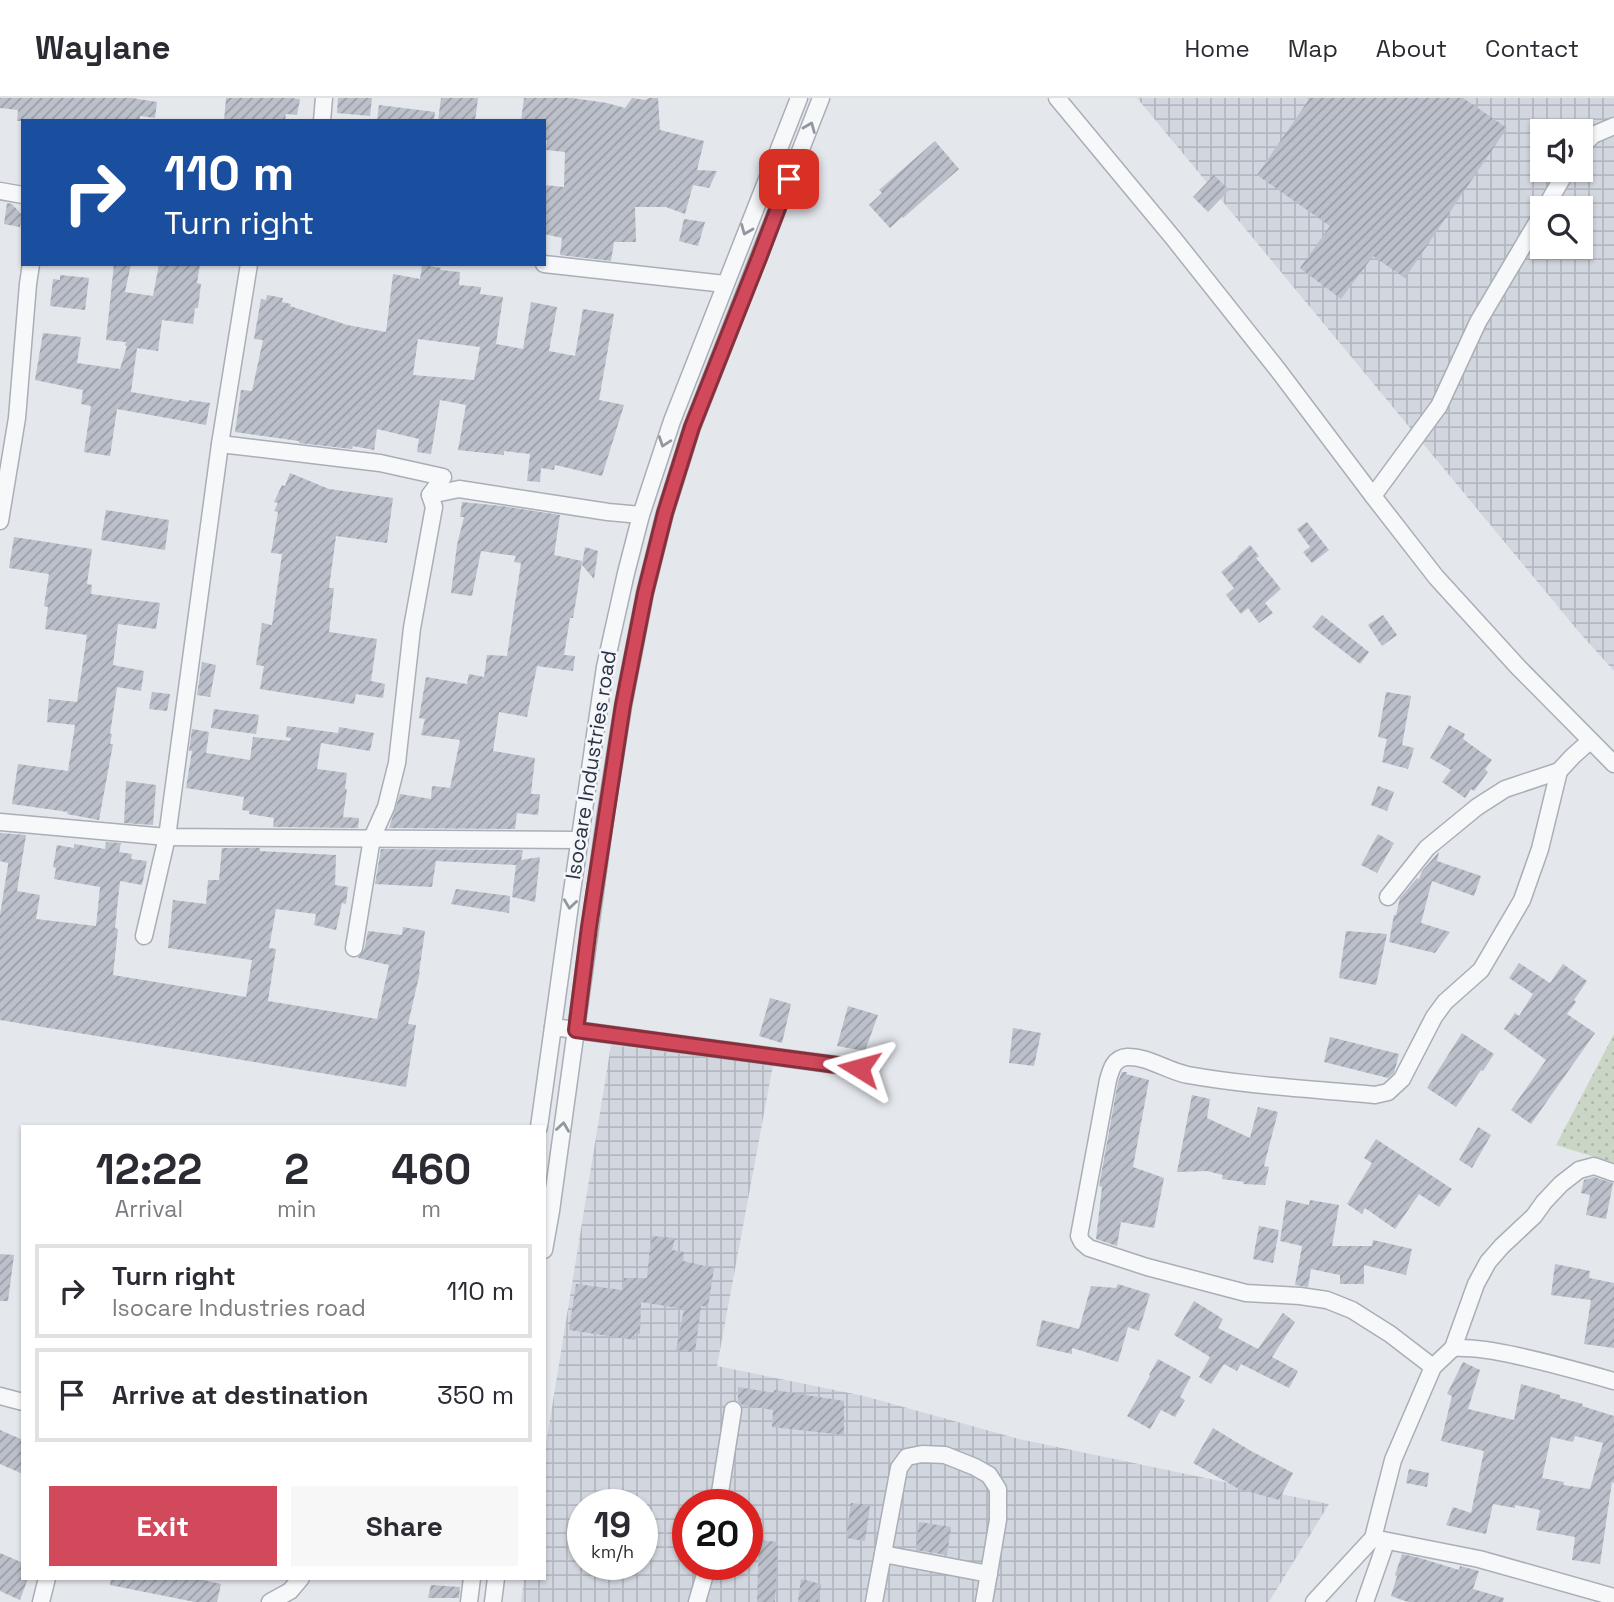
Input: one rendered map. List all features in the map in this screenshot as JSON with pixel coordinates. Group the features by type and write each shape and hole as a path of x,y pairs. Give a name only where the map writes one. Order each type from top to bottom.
{"street":[{"path":"322,119 324,98"},
{"name":"Isocare Industries road","path":"539,1125 605,667 626,573 641,515 672,421 799,98"},
{"name":"Isocare Industries road","path":"546,1239 623,705 645,593 665,513 692,427 821,98"},
{"path":"1057,98 1269,359 1436,577 1518,667 1614,764"},
{"path":"1593,135 1614,126"},
{"path":"0,191 21,195"},
{"path":"1373,496 1439,406 1478,322 1530,234"},
{"path":"546,264 725,284"},
{"path":"0,521 17,418 31,266"},
{"path":"144,936 166,836 220,444 249,266"},
{"path":"220,444 368,461 443,477 430,495"},
{"path":"430,495 459,489 641,515"},
{"path":"354,948 372,838 386,807 397,763 412,628 434,507 430,495"},
{"path":"1388,897 1427,848 1477,807 1505,789 1559,771 1590,741"},
{"path":"1433,1367 1390,1334 1352,1310 1326,1300 1246,1293 1089,1248 1082,1242 1079,1236 1108,1080 1111,1067 1118,1059 1128,1057 1144,1059 1185,1074 1273,1087 1375,1095 1388,1092 1402,1079 1434,1017 1445,1002 1481,970 1522,900 1540,849 1559,771"},
{"path":"0,822 166,836 579,841"},
{"path":"553,1027 859,1068"},
{"path":"1365,1602 1393,1460 1433,1367 1453,1348 1476,1284 1488,1262 1534,1216 1561,1184 1579,1170 1594,1166 1614,1173"},
{"path":"1453,1348 1491,1350 1614,1381"},
{"path":"0,1395 21,1401"},
{"path":"721,1489 733,1410"},
{"path":"874,1602 899,1468 907,1457 922,1454 945,1455 975,1467 989,1475 998,1489 998,1520 984,1602"},
{"path":"1379,1540 1479,1559 1568,1594 1614,1597"},
{"path":"1314,1602 1379,1540"},
{"path":"883,1554 989,1574"},
{"path":"41,1602 46,1580"},
{"path":"270,1602 290,1591 299,1580"},
{"path":"469,1602 472,1580"},
{"path":"493,1602 496,1580"},
{"path":"697,1602 703,1580"}],"shaded area":[{"path":"1137,98 1614,98 1614,671 1579,632"},
{"path":"611,1045 773,1065 717,1366 864,1396 1019,1439 1329,1504 1269,1602 521,1602 524,1580 546,1580 546,1444"}],"green space":[{"path":"1614,1034 1614,1163 1556,1145"}],"building":[{"path":"0,98 132,98 157,102 155,118 140,116 140,119 17,121 18,110 0,108"},
{"path":"226,98 300,99 297,115 286,114 285,119 224,119"},
{"path":"338,98 372,98 370,116 337,113"},
{"path":"441,98 478,98 475,119 438,119"},
{"path":"524,98 572,98 625,108 632,98 658,98 660,130 704,141 697,170 717,171 709,188 693,185 685,214 666,207 635,207 636,242 614,242 611,261 560,255 562,238 546,234 546,185 564,187 565,152 546,150 546,119 521,119"},
{"path":"1310,98 1463,98 1507,128 1405,278 1373,256 1341,299 1300,268 1330,226 1257,175"},
{"path":"379,105 435,112 434,119 377,119"},
{"path":"935,141 959,169 890,228 869,205 882,193 879,190"},
{"path":"1214,175 1229,190 1208,212 1193,197"},
{"path":"7,203 12,204 21,214 20,227 4,224"},
{"path":"684,219 705,222 698,246 679,241"},
{"path":"114,266 131,266 125,292 153,296 159,266 200,266 197,283 201,284 193,324 162,320 158,351 137,348 131,392 210,403 206,425 117,409 110,456 84,452 91,406 81,404 83,390 35,380 43,333 81,337 77,363 120,369 126,342 106,340"},
{"path":"422,266 460,272 459,285 481,287 480,294 503,297 496,344 523,349 531,302 557,307 549,351 575,356 583,309 614,314 599,400 624,405 602,476 555,465 554,470 541,468 540,482 527,481 530,454 504,451 504,455 458,450 466,405 440,400 431,454 417,452 419,439 377,429 374,450 299,443 235,432 241,390 252,391 263,340 254,339 261,299 266,300 267,295 283,298 282,302 291,304 290,306 347,325 386,332 393,274 420,279","holes":["418,339 480,347 474,380 413,375"]},
{"path":"60,275 89,278 85,310 50,306 53,279 60,280"},
{"path":"290,473 329,489 393,498 387,543 336,536 329,588 334,588 329,632 377,639 371,681 385,684 383,698 356,694 354,704 260,689 264,666 256,665 262,623 272,625 282,554 271,553 278,512 274,511 278,503 274,502"},
{"path":"462,502 560,515 554,555 582,561 564,655 575,656 573,671 537,666 527,717 499,712 493,751 535,758 531,794 540,794 538,815 517,813 515,829 389,828 400,794 431,799 432,786 450,788 460,740 421,735 425,719 419,718 426,677 467,684 469,674 484,677 487,655 507,656 521,563 514,562 516,556 481,551 472,596 451,593 457,545 464,517 460,517"},
{"path":"106,510 169,520 165,550 101,540"},
{"path":"1307,522 1329,550 1312,563 1303,552 1310,547 1297,529"},
{"path":"14,537 92,549 87,584 92,585 91,594 160,603 156,629 118,624 113,665 144,671 141,691 117,687 110,734 110,744 113,744 99,820 67,814 68,812 12,804 18,764 68,771 75,725 47,722 49,699 77,702 87,635 45,629 48,607 44,606 49,574 9,568"},
{"path":"1250,545 1259,556 1256,558 1281,589 1265,603 1273,613 1259,623 1248,608 1241,614 1226,595 1234,588 1221,572"},
{"path":"585,547 598,551 594,579 582,565"},
{"path":"1322,615 1369,652 1360,664 1312,627"},
{"path":"1383,615 1397,635 1382,646 1368,625"},
{"path":"202,662 216,665 210,697 197,695"},
{"path":"152,692 170,694 167,711 149,709"},
{"path":"1386,692 1411,696 1402,745 1414,748 1408,769 1382,762 1387,739 1378,737"},
{"path":"214,709 259,715 256,734 211,728"},
{"path":"1449,725 1465,734 1463,739 1492,760 1485,769 1488,772 1474,791 1471,789 1465,798 1442,782 1451,770 1430,758"},
{"path":"287,726 338,733 339,727 374,733 370,751 321,743 317,769 347,773 343,817 359,818 358,828 273,827 274,818 249,814 249,811 242,810 244,797 186,788 192,751 189,751 192,729 209,732 206,753 250,760 253,737 290,741 291,738 286,737"},
{"path":"126,781 156,785 153,825 124,823"},
{"path":"1378,786 1394,792 1387,811 1371,805"},
{"path":"0,833 26,835 17,891 40,895 36,919 96,926 100,887 54,879 57,845 74,848 74,844 105,849 106,842 121,843 119,852 132,854 131,859 147,861 142,885 120,881 113,975 246,997 252,960 168,948 173,900 206,904 208,880 219,880 222,848 260,848 260,851 336,855 335,885 348,887 346,904 342,903 336,930 314,925 316,914 276,909 269,948 276,949 268,1001 377,1019 389,965 358,958 364,950 368,931 402,935 403,927 425,931 420,972 408,1024 416,1025 406,1087 0,1020 0,915 8,863 0,861"},
{"path":"1378,834 1394,843 1377,873 1361,865"},
{"path":"381,849 523,850 521,860 540,857 535,902 512,897 516,865 436,861 432,887 375,884"},
{"path":"1439,852 1437,861 1481,876 1474,896 1432,881 1421,923 1450,932 1435,953 1389,942 1400,898 1417,878 1419,879 1422,871"},
{"path":"456,889 510,896 509,913 451,904"},
{"path":"1346,931 1387,934 1376,985 1339,978"},
{"path":"1519,963 1550,983 1563,964 1587,981 1567,1014 1595,1033 1531,1124 1511,1110 1546,1060 1504,1029 1515,1013 1519,1016 1533,994 1509,978"},
{"path":"770,998 791,1004 782,1043 759,1036"},
{"path":"848,1006 878,1015 865,1051 837,1046"},
{"path":"1013,1028 1041,1033 1034,1066 1009,1063"},
{"path":"1462,1033 1494,1054 1456,1107 1427,1088"},
{"path":"1330,1037 1399,1054 1394,1073 1388,1078 1324,1062"},
{"path":"1122,1072 1149,1080 1133,1167 1164,1178 1154,1228 1121,1222 1117,1246 1096,1239 1102,1187 1099,1186"},
{"path":"1192,1095 1210,1099 1207,1118 1250,1138 1258,1107 1278,1112 1264,1166 1269,1167 1265,1185 1222,1179 1223,1175 1207,1171 1177,1172"},
{"path":"1478,1127 1491,1135 1472,1168 1459,1160"},
{"path":"1376,1139 1452,1189 1439,1207 1419,1194 1395,1229 1365,1208 1362,1214 1347,1204 1372,1163 1364,1158"},
{"path":"1594,1177 1613,1183 1606,1219 1586,1215 1590,1195 1581,1193 1584,1180"},
{"path":"1286,1200 1309,1205 1310,1200 1339,1205 1332,1246 1372,1246 1373,1240 1412,1249 1406,1275 1364,1265 1364,1284 1340,1284 1340,1275 1311,1269 1308,1287 1295,1285 1302,1246 1280,1241"},
{"path":"1259,1226 1279,1230 1273,1263 1253,1259"},
{"path":"652,1236 675,1238 672,1250 684,1252 683,1261 714,1268 708,1307 701,1306 695,1352 676,1350 684,1309 641,1302 640,1334 635,1334 635,1340 569,1330 576,1284 622,1290 624,1278 647,1278"},
{"path":"0,1254 14,1255 8,1301 0,1301"},
{"path":"1555,1264 1590,1271 1589,1278 1614,1283 1614,1348 1584,1344 1591,1300 1551,1295"},
{"path":"1118,1284 1150,1294 1139,1331 1128,1327 1118,1362 1072,1348 1072,1354 1036,1346 1042,1320 1079,1329 1091,1286 1116,1288"},
{"path":"1194,1301 1223,1319 1218,1328 1258,1349 1283,1313 1295,1322 1272,1357 1298,1371 1289,1388 1241,1364 1237,1371 1224,1364 1211,1384 1199,1377 1210,1357 1174,1335"},
{"path":"1158,1359 1191,1377 1180,1397 1185,1400 1175,1417 1161,1410 1150,1429 1127,1416"},
{"path":"1463,1362 1480,1370 1468,1409 1514,1420 1521,1384 1560,1395 1560,1398 1614,1416 1614,1483 1612,1482 1600,1564 1572,1560 1575,1537 1536,1530 1540,1510 1493,1504 1486,1534 1446,1525 1453,1507 1471,1513 1484,1451 1441,1441 1452,1396 1447,1394","holes":["1575,1436 1603,1443 1590,1489 1563,1485 1564,1482 1542,1478 1551,1437 1573,1442"]},
{"path":"738,1387 844,1401 844,1435 772,1427 773,1410 742,1405 738,1401"},
{"path":"1213,1428 1293,1473 1279,1500 1239,1489 1193,1463"},
{"path":"0,1430 21,1439 21,1473 0,1464"},
{"path":"1409,1469 1429,1473 1427,1487 1406,1483"},
{"path":"851,1503 870,1505 865,1541 846,1538"},
{"path":"919,1522 951,1527 947,1555 916,1550"},
{"path":"763,1540 778,1542 775,1602 757,1602 758,1580 763,1580"},
{"path":"0,1553 21,1562 21,1580 27,1580 20,1600 0,1591"},
{"path":"1402,1554 1459,1570 1460,1566 1479,1571 1473,1589 1504,1598 1503,1602 1408,1602 1391,1596"},
{"path":"801,1579 821,1584 818,1602 798,1602"},
{"path":"111,1580 203,1580 221,1584 217,1602 195,1602 110,1585"},
{"path":"431,1585 460,1587 459,1598 428,1598"}],"route":[{"path":"789,179 692,427 665,513 645,593 623,705 576,1030 859,1068"}]}
